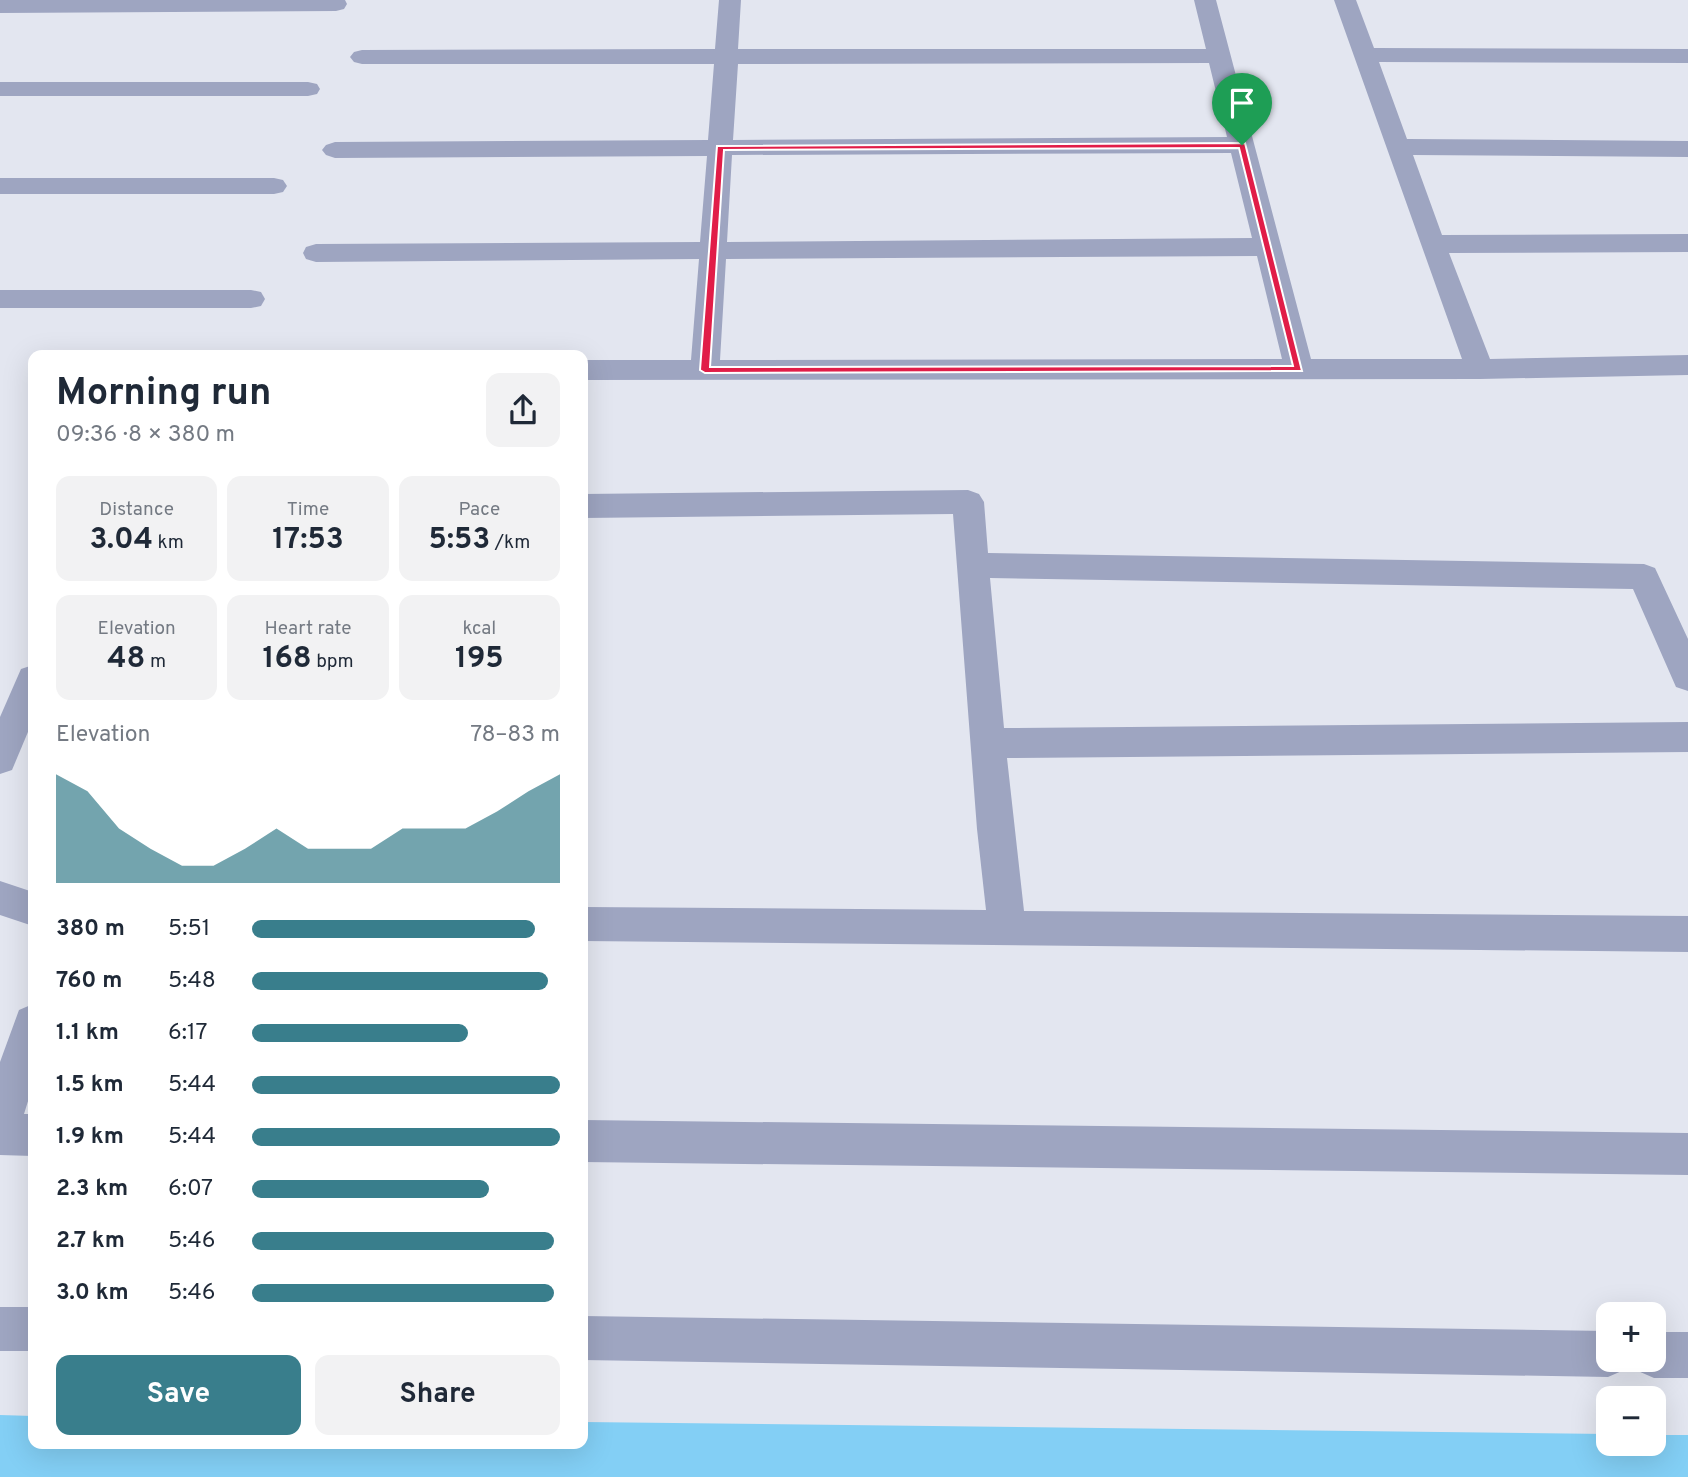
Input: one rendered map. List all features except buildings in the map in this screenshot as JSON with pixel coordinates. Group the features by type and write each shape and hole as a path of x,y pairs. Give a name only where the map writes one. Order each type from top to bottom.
{"street":[{"path":"705,370 730,0"},
{"path":"1205,0 1298,369"},
{"path":"1345,0 1432,244 1480,369"},
{"path":"0,6 111,3 336,4"},
{"path":"1365,55 1688,56"},
{"path":"362,57 1219,56"},
{"path":"0,89 308,89"},
{"path":"335,150 1242,145"},
{"path":"1397,146 1688,149"},
{"path":"0,186 274,187"},
{"path":"1432,244 1688,243"},
{"path":"316,253 1267,247"},
{"path":"0,299 251,299"},
{"path":"588,370 1480,369 1688,365"},
{"path":"588,506 968,502 1007,928"},
{"path":"973,565 1644,577 1688,677"},
{"path":"0,759 28,691"},
{"path":"988,743 1688,737"},
{"path":"0,898 28,907"},
{"path":"588,924 1688,934"},
{"path":"0,1125 28,1038"},
{"path":"0,1134 28,1135"},
{"path":"588,1141 1688,1154"},
{"path":"0,1329 28,1329"},
{"path":"588,1338 1596,1354"},
{"path":"1666,1355 1688,1355"}],"water":[{"path":"0,1415 28,1416 28,1449 588,1449 588,1422 1596,1434 1596,1456 1666,1456 1666,1435 1688,1435 1688,1477 0,1477"}],"route":[{"path":"1242,145 1298,369 705,370 720,148 1242,145"}]}
